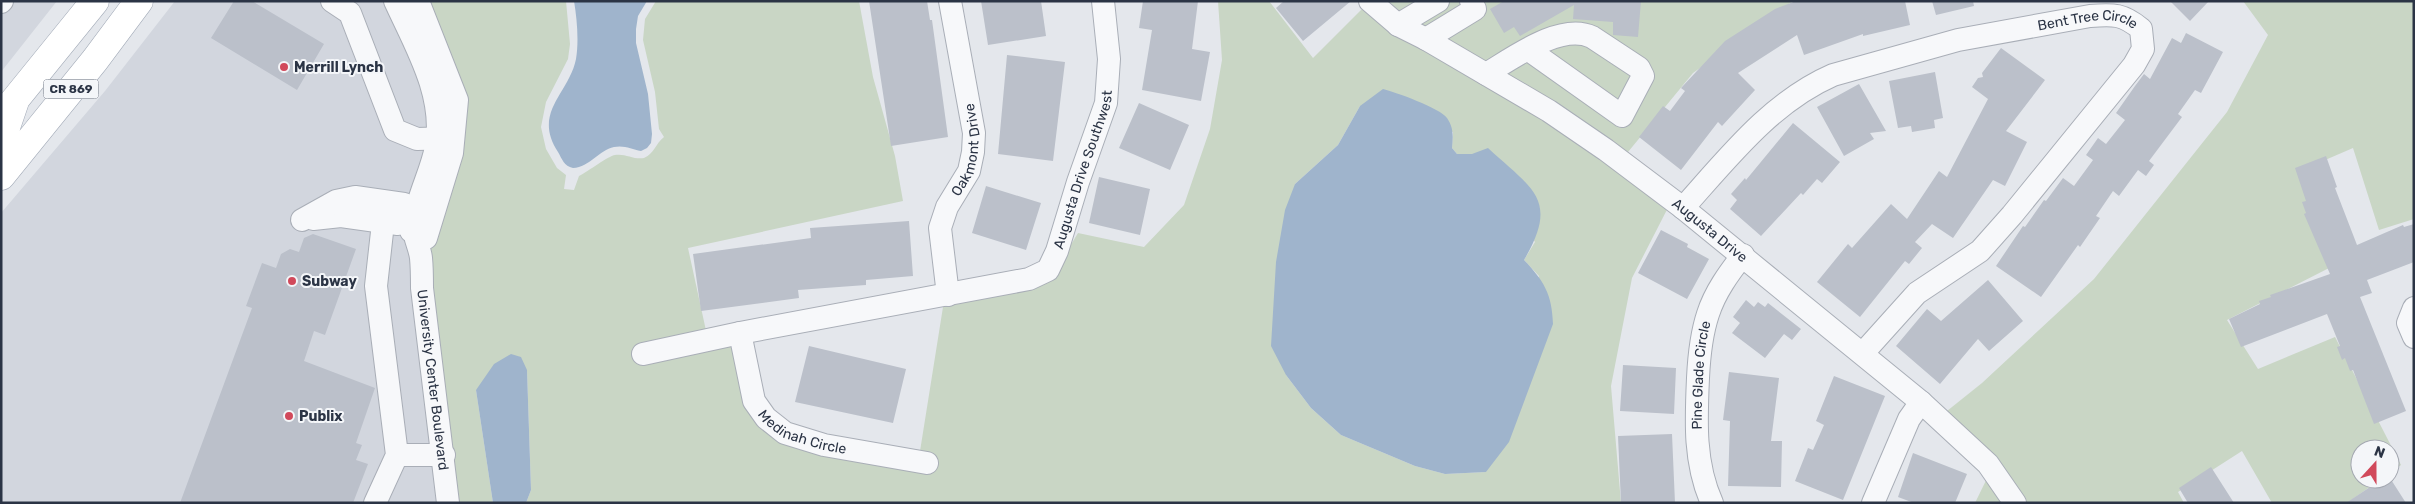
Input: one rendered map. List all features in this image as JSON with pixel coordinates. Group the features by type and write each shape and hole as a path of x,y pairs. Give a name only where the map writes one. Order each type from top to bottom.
{"main road":[{"name":"CR 869","path":"8,109 95,1"},
{"name":"CR 869","path":"1,176 95,60 139,1"},
{"path":"1,142 8,109"}],"street":[{"name":"University Center Boulevard","path":"395,1 434,92 438,120 445,139"},
{"name":"University Center Boulevard","path":"418,1 457,100 445,139 418,204 414,229 421,258 422,288 444,455 448,503"},
{"name":"Oakmont Drive","path":"948,295 940,228 947,207 969,171 974,133 950,1"},
{"name":"Augusta Drive Southwest","path":"948,295 1029,279 1048,270 1058,250 1078,182 1106,103 1109,59 1103,1"},
{"name":"Augusta Drive","path":"1370,1 1398,25 1426,39 1549,112 1606,150 1683,208 1863,353 1920,402 1988,464 2015,503"},
{"path":"1398,25 1438,1"},
{"path":"1426,39 1475,9 1471,1"},
{"path":"331,2 350,14 395,130 417,139 445,139"},
{"name":"Bent Tree Circle","path":"1683,208 1730,156 1784,104 1816,82 1833,74 1958,40 2090,16 2108,14 2127,17 2141,29 2143,49 2134,64 2012,215 1980,251 1917,293 1863,353"},
{"path":"1486,74 1529,50 1564,34 1584,33 1639,68 1643,76 1606,150"},
{"path":"1529,50 1622,116"},
{"path":"409,224 383,223 341,216 302,220 336,201 355,197 404,204 421,258"},
{"path":"375,503 397,455 376,286 383,223"},
{"name":"Pine Glade Circle","path":"1712,503 1702,476 1697,443 1696,414 1700,354 1708,313 1715,296 1743,255"},
{"path":"643,354 740,333 948,295"},
{"path":"2414,308 2408,323 2414,337"},
{"name":"Medinah Circle","path":"740,333 754,401 766,418 785,433 824,445 927,463"},
{"path":"1873,503 1909,419 1920,402"},
{"path":"397,455 444,455"}],"shaded area":[{"path":"1,1 57,1 1,72"},
{"path":"175,1 416,1 448,67 450,503 1,503 1,213 105,91"}],"green space":[{"path":"416,1 566,1 570,44 568,59 546,102 541,127 546,149 557,168 566,175 564,189 574,190 579,176 608,158 622,155 644,158 650,154 664,137 659,129 655,92 643,40 645,19 656,1 859,1 873,77 895,156 903,201 688,248 710,349 745,343 781,439 917,470 943,307 1049,281 1078,233 1144,247 1184,205 1210,129 1222,60 1218,1 1269,1 1313,58 1370,1 1793,1 1693,73 1628,152 1675,194 1632,278 1611,386 1621,503 526,503 531,490 527,370 476,390 493,503 450,503 423,250 440,196","holes":["1360,106 1453,132 1452,148 1457,154 1472,154 1535,242 1524,260 1539,276 1486,472 1445,474 1415,466 1341,435 1311,408 1286,375 1295,184 1338,145"]},
{"path":"2243,1 2414,1 2414,219 2379,230 2353,148 2302,170 2331,267 2227,320 2258,369 2335,337 2388,439 2350,439 2350,489 2367,489 2347,503 2272,503 2242,451 2178,492 2184,503 1975,503 1994,464 1947,411 1982,383 2094,279 2227,112 2268,35"}],"water":[{"path":"574,1 647,1 638,16 636,43 648,94 652,134 651,143 641,151 625,147 614,147 604,151 584,165 573,168 567,166 562,160 551,138 549,126 550,114 567,83 576,59 577,30"},
{"path":"1383,89 1417,101 1443,114 1451,125 1453,136 1452,148 1457,154 1472,154 1488,148 1528,185 1536,196 1540,209 1540,223 1535,239 1524,260 1546,289 1551,304 1553,324 1509,442 1486,472 1445,474 1415,466 1341,435 1311,408 1286,375 1271,346 1276,262 1285,210 1295,184 1338,145 1360,106"},
{"path":"511,354 521,357 527,370 531,490 526,503 493,503 476,390 494,364"}],"building":[{"name":"Merrill Lynch","path":"234,1 252,1 324,44 297,90 211,38"},
{"path":"869,1 927,1 930,20 932,20 948,137 891,146"},
{"path":"981,1 1041,1 1046,36 988,45"},
{"path":"1143,1 1198,1 1192,49 1210,52 1201,101 1142,90 1152,30 1139,28"},
{"path":"1284,1 1351,1 1303,41 1276,8"},
{"path":"1504,1 1641,1 1638,37 1613,35 1613,22 1573,19 1574,5 1520,36 1514,27 1504,33 1490,9"},
{"path":"1796,1 1905,1 1910,25 1863,36 1863,34 1804,55 1797,35 1738,73 1755,90 1722,126 1718,122 1681,170 1639,137 1663,106 1670,111 1685,91 1681,88 1725,41 1775,9"},
{"path":"1932,1 1973,1 1974,6 1936,15"},
{"path":"2170,1 2209,1 2190,21"},
{"path":"2186,33 2223,52 2201,93 2195,90 2178,114 2182,117 2149,161 2154,165 2146,176 2138,170 2119,196 2113,191 2096,216 2100,218 2041,297 1996,266 2023,226 2025,227 2044,200 2046,201 2063,178 2074,186 2093,160 2086,155 2098,138 2106,144 2125,120 2116,113 2135,86 2144,74 2150,79 2172,38 2181,43"},
{"path":"2001,48 2045,80 2006,131 2027,142 2005,186 1993,180 1953,238 1932,224 1915,242 1922,248 1909,264 1905,261 1860,317 1817,282 1848,244 1852,248 1891,204 1907,219 1939,171 1947,177 1988,99 1972,87 1978,78 1983,77 1982,73"},
{"path":"1007,55 1065,62 1053,161 998,154"},
{"path":"1935,72 1943,118 1934,120 1935,128 1912,132 1911,126 1898,128 1889,81"},
{"path":"1859,84 1886,131 1870,133 1874,139 1844,156 1817,107"},
{"path":"1139,103 1189,125 1170,170 1119,148"},
{"path":"1793,123 1840,162 1822,183 1817,179 1803,195 1801,193 1761,236 1730,209 1737,200 1731,194 1745,178 1746,180"},
{"path":"2326,156 2337,187 2335,188 2357,245 2403,225 2404,227 2414,224 2414,262 2367,280 2372,293 2360,297 2406,411 2374,424 2353,370 2350,371 2345,358 2342,360 2337,347 2340,346 2327,314 2241,347 2229,319 2260,304 2259,301 2271,297 2270,295 2330,274 2304,214 2306,213 2302,202 2306,201 2295,168"},
{"path":"1099,177 1150,189 1140,235 1089,223"},
{"path":"986,186 1041,203 1026,250 972,233"},
{"path":"909,221 913,276 866,280 866,285 798,290 799,298 701,311 693,254 811,238 810,228"},
{"path":"1661,230 1688,244 1687,247 1709,259 1687,299 1638,273"},
{"name":"Publix","path":"313,234 356,249 325,335 314,331 304,361 375,388 356,443 362,445 356,460 368,464 353,503 180,503 252,308 246,306 262,263 276,268 281,254 290,249 299,252 304,238"},
{"path":"1988,280 2023,321 1989,351 1978,339 1940,384 1896,346 1927,309 1941,321"},
{"path":"1746,300 1754,307 1758,302 1765,307 1768,303 1801,329 1792,340 1784,334 1765,358 1732,333 1740,323 1733,317"},
{"path":"809,346 906,369 893,423 795,402"},
{"path":"1623,365 1676,368 1674,414 1620,411"},
{"path":"1729,372 1779,378 1771,441 1782,441 1781,487 1728,486 1730,421 1723,420"},
{"path":"1834,376 1885,396 1843,500 1795,481 1808,448 1813,450 1824,425 1816,421"},
{"path":"1672,434 1675,503 1621,503 1618,436"},
{"path":"1913,453 1967,474 1955,503 1914,503 1898,497"},
{"path":"2211,467 2234,503 2188,503 2179,488"},
{"path":"2367,489 2397,489 2406,503 2346,503"}],"place":[{"name":"Merrill Lynch","path":"284,67"},
{"name":"Subway","path":"292,281"},
{"name":"Publix","path":"289,416"}]}
